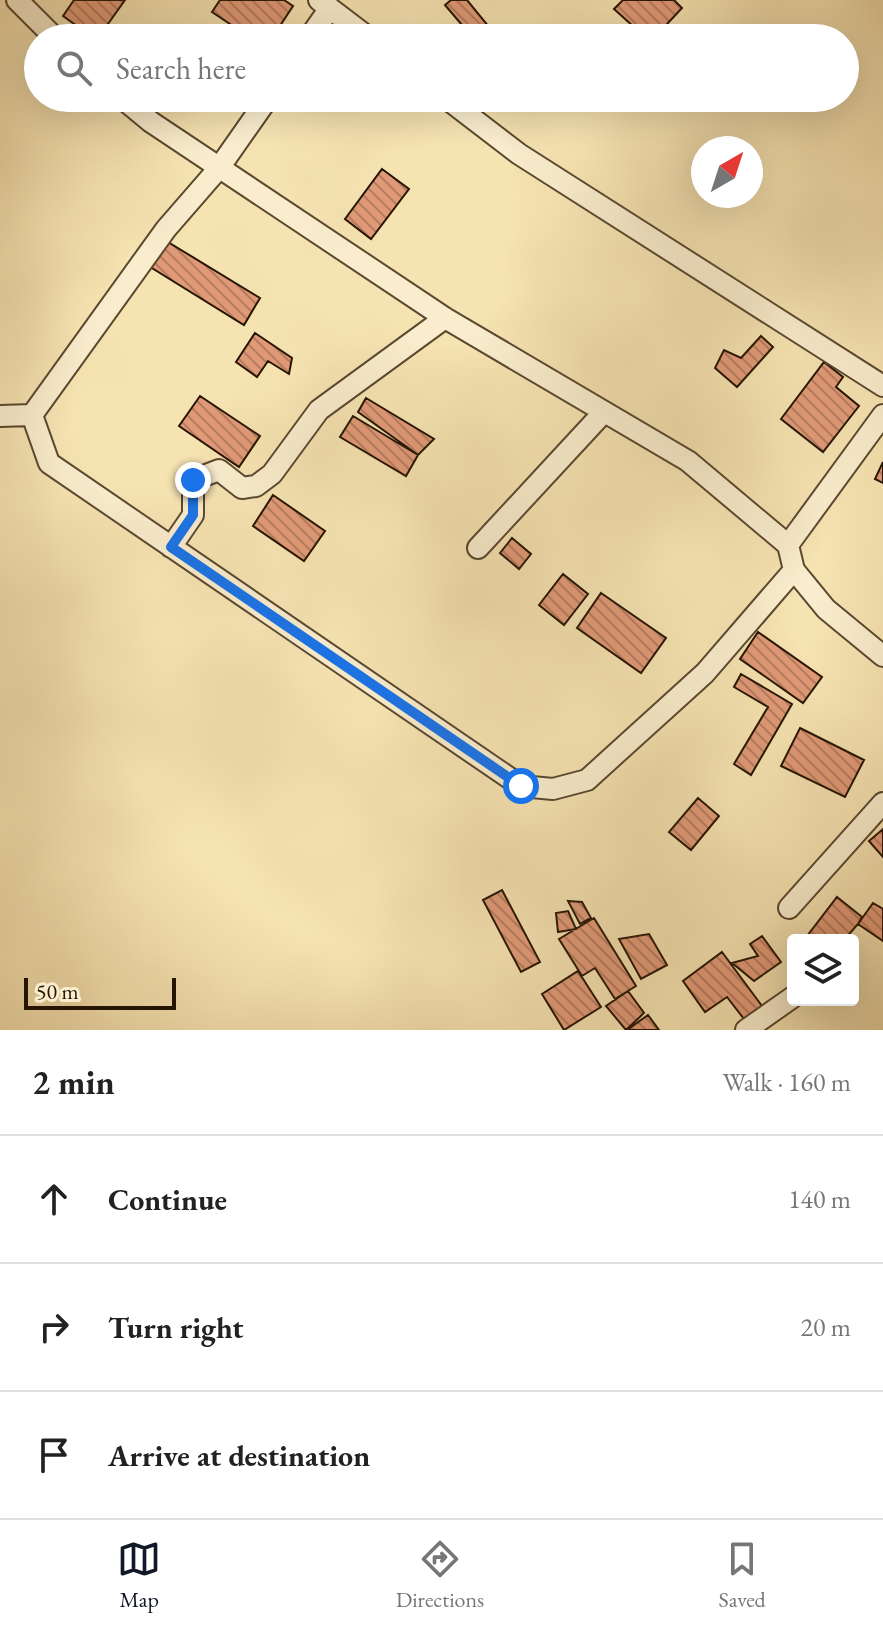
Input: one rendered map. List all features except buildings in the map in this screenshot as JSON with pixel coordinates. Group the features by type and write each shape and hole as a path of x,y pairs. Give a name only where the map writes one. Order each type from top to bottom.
{"street":[{"path":"17,0 41,24"},
{"path":"316,24 325,4 351,24"},
{"path":"139,112 445,318 688,461 788,545 794,570 826,609 883,656"},
{"path":"32,415 166,229 219,168 258,112"},
{"path":"464,112 519,154 883,386"},
{"path":"171,547 193,515 193,480 219,470 242,488 256,486 272,474 319,410 445,318"},
{"path":"478,548 603,413"},
{"path":"0,416 32,415"},
{"path":"32,415 49,463 521,786 553,789 587,780 705,673 794,570"},
{"path":"788,545 883,415"},
{"path":"789,908 883,803"},
{"path":"746,1030 787,1001"}],"route":[{"path":"193,480 193,515 171,547 521,786"}]}
